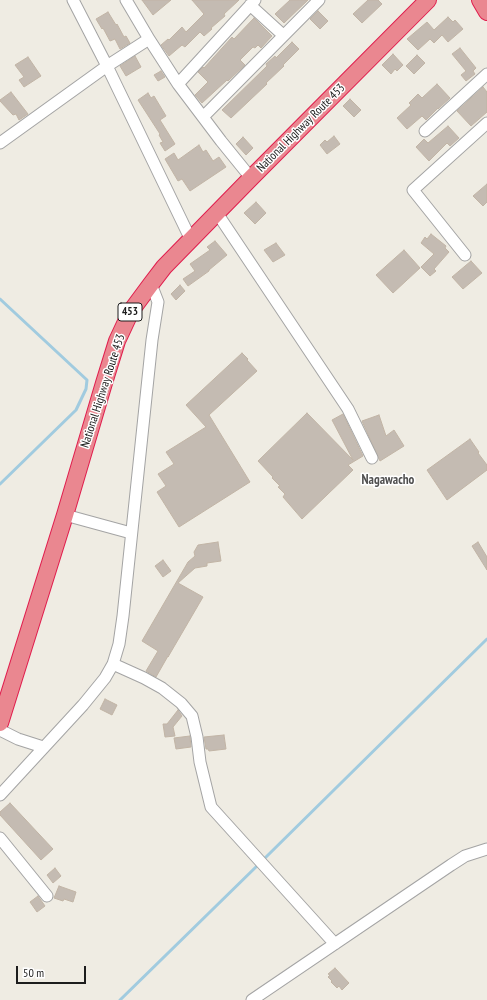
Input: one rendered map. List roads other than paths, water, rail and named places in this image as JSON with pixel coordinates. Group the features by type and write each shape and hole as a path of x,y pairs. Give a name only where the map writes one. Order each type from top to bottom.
{"highway":[{"name":"National Highway Route 453","path":"0,723 117,341 131,311 164,267 428,0"},
{"path":"480,0 487,12"}],"street":[{"path":"73,0 107,66 191,240"},
{"path":"126,0 178,84 251,178"},
{"path":"203,117 319,0"},
{"path":"178,84 253,2 284,35"},
{"path":"0,143 107,66 149,38"},
{"path":"425,131 487,74"},
{"path":"465,255 413,190 487,123"},
{"path":"217,213 348,409 372,458"},
{"path":"0,795 105,678 119,644 151,348 158,302 151,284"},
{"path":"64,515 131,533"},
{"path":"112,664 144,678 162,688 181,703 192,716 197,737 200,762 211,807 335,944"},
{"path":"0,730 18,739 43,748"},
{"path":"0,838 47,896"},
{"path":"252,1000 465,856 487,849"}],"waterway":[{"path":"0,299 87,380 86,389 76,410 0,484"},
{"path":"265,858 487,639"},
{"path":"120,1000 259,864"}],"district":[{"name":"Nagawacho","path":"388,480"}]}
